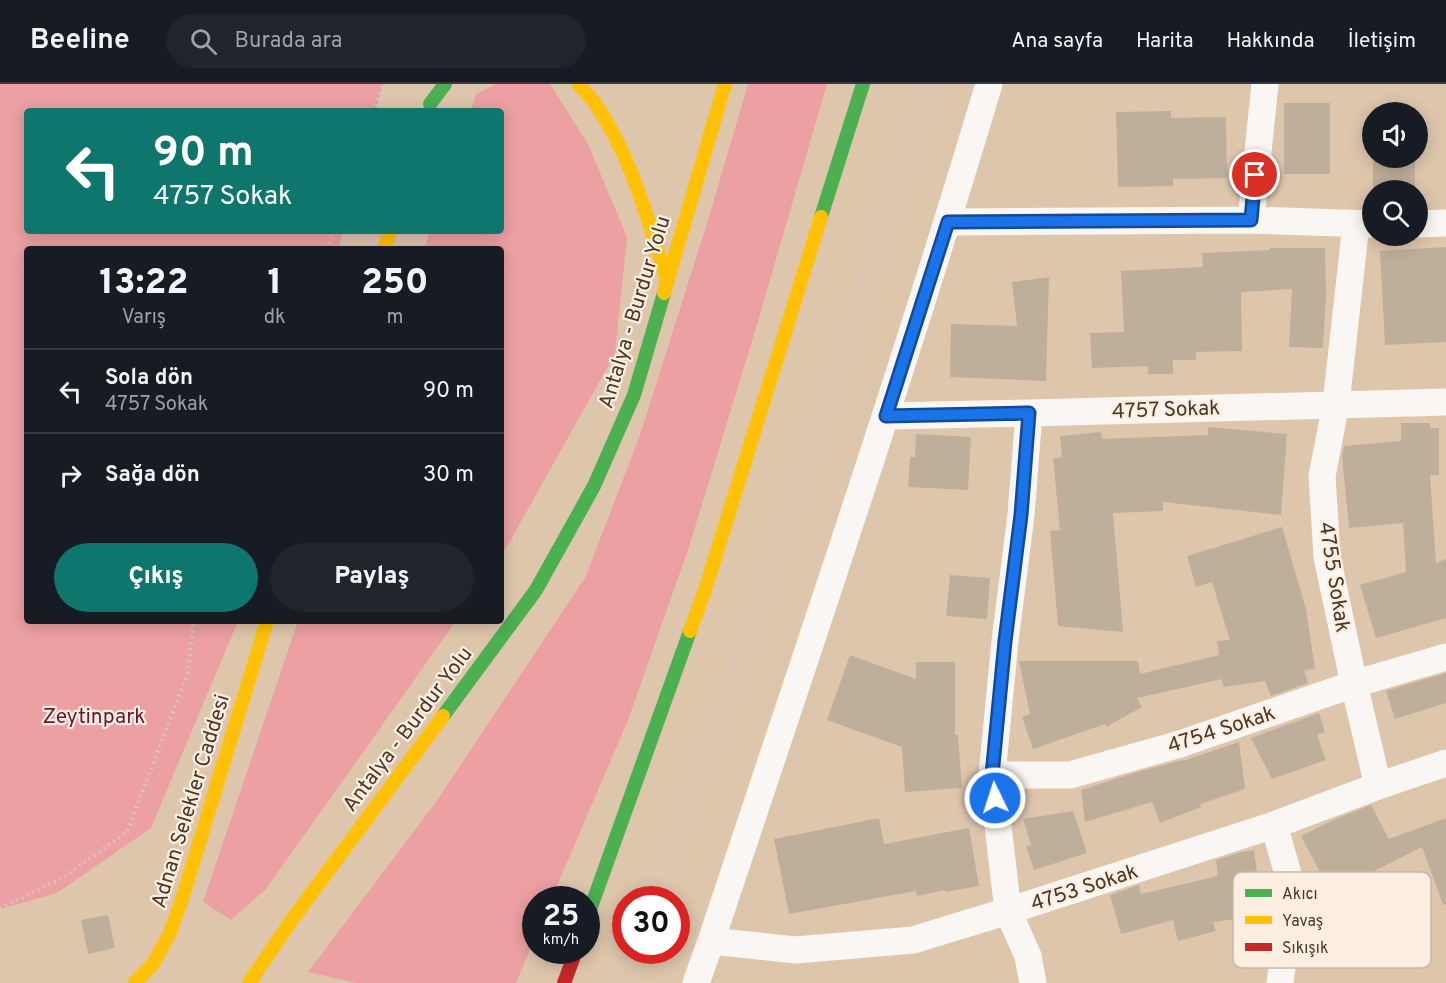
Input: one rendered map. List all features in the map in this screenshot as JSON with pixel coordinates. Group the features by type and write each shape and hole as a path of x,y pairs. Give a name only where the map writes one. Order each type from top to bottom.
{"main road":[{"path":"429,108 435,84"},
{"path":"429,108 445,84"},
{"path":"578,84 595,104 622,152 643,204 668,280"},
{"name":"Antalya - Burdur Yolu","path":"249,983 291,921 536,590 594,486 634,395 725,84"},
{"path":"599,886 706,587 863,84"},
{"name":"Adnan Selekler Caddesi","path":"134,983 153,964 170,933 266,624"},
{"path":"564,983 571,964"}],"street":[{"path":"696,983 886,416 989,84"},
{"path":"1251,220 1265,84"},
{"path":"948,222 1251,220 1362,224"},
{"path":"1428,224 1446,223"},
{"name":"4755 Sokak","path":"1362,237 1336,405 1322,476 1327,557 1378,786"},
{"name":"4757 Sokak","path":"886,416 1446,402"},
{"path":"1029,413 1021,515 1005,641 992,775 1008,911 1028,957 1033,983"},
{"name":"4754 Sokak","path":"992,775 1070,775 1180,744 1354,684 1446,657"},
{"name":"4753 Sokak","path":"711,941 796,950 914,940 1274,825 1378,786 1446,764"},
{"path":"1274,825 1287,872"},
{"path":"1280,983 1282,968"}],"path":[{"path":"375,108 383,84"},
{"path":"0,908 61,879 128,832 188,672 194,624"}],"green space":[{"name":"Zeytinpark","path":"0,84 383,84 377,108 24,108 24,234 342,234 339,246 24,246 24,624 237,624 151,828 57,893 0,909"},
{"path":"496,84 550,84 588,144 627,237 615,354 504,552 504,246 425,246 429,234 504,234 504,108 472,108 476,94"},
{"path":"748,84 827,84 689,547 628,720 557,886 522,886 522,964 524,964 516,983 357,983 308,972 436,802 585,578 640,435 709,217"},
{"path":"297,624 454,624 266,889 231,920 203,902"}],"building":[{"path":"1284,103 1330,103 1330,174 1284,174"},
{"path":"1171,111 1171,118 1226,117 1227,178 1173,179 1173,186 1118,187 1116,112"},
{"path":"1373,168 1415,168 1415,180 1373,180"},
{"path":"1446,247 1446,342 1385,345 1380,251"},
{"path":"1270,248 1325,248 1326,294 1323,348 1289,347 1292,289 1241,292 1242,351 1196,352 1196,360 1173,360 1173,374 1148,374 1148,366 1092,368 1090,333 1124,332 1121,271 1203,267 1202,253 1270,250"},
{"path":"1049,277 1046,381 950,377 951,324 1017,326 1012,282"},
{"path":"1401,423 1430,423 1430,428 1439,428 1439,475 1430,475 1436,563 1446,559 1446,618 1376,638 1360,585 1406,572 1403,523 1349,528 1342,456 1344,446 1401,441"},
{"path":"1208,427 1287,434 1281,515 1163,502 1163,511 1113,513 1123,632 1058,626 1050,531 1060,530 1053,458 1062,457 1060,436 1101,432 1102,439 1208,435"},
{"path":"916,434 971,437 968,490 908,487 910,457 915,457"},
{"path":"1282,527 1306,609 1315,669 1304,670 1308,683 1271,696 1265,681 1223,687 1222,679 1137,698 1142,707 1106,727 1105,724 1033,749 1022,717 1030,714 1019,661 1138,661 1140,674 1219,655 1217,641 1230,640 1212,582 1196,587 1187,556"},
{"path":"950,575 990,578 987,619 946,616"},
{"path":"850,655 916,679 916,662 955,662 955,735 958,735 962,788 905,792 902,747 827,720"},
{"path":"1446,673 1446,703 1395,719 1386,691"},
{"path":"1319,713 1325,732 1317,735 1326,760 1272,779 1251,738"},
{"path":"1239,742 1245,789 1200,804 1201,807 1160,823 1152,802 1085,822 1081,790 1137,772 1183,761"},
{"path":"1371,805 1389,839 1446,818 1446,904 1443,905 1422,847 1373,872 1320,872 1301,836"},
{"path":"1073,811 1087,853 1034,870 1026,846 1031,845 1023,819"},
{"path":"879,818 884,844 969,828 979,886 917,896 916,891 789,914 774,839"},
{"path":"1254,850 1257,872 1233,872 1233,919 1213,922 1216,931 1178,941 1173,920 1121,934 1110,895 1139,885 1141,894 1218,876 1216,860"},
{"path":"108,915 115,948 88,954 81,920"}],"tram line":[{"path":"652,886 786,510 921,84"},
{"path":"668,886 785,554 937,84"},
{"path":"617,983 624,964"},
{"path":"633,983 640,964"}],"traffic: fast":[{"path":"430,104 445,84"},
{"path":"821,217 863,84"},
{"path":"443,716 536,590 594,486 634,395 664,293"},
{"path":"599,886 690,631"}],"traffic: slow":[{"path":"578,84 596,105 620,146 646,212 667,280"},
{"path":"664,293 725,84"},
{"path":"690,631 706,587 821,217"},
{"path":"385,246 389,234"},
{"path":"134,983 153,964 170,933 266,624"},
{"path":"249,983 291,921 443,716"}],"traffic: jam":[{"path":"564,983 571,964"}],"route":[{"path":"995,798 992,775 1005,641 1021,515 1029,413 886,416 948,222 1251,220 1255,175"}]}
